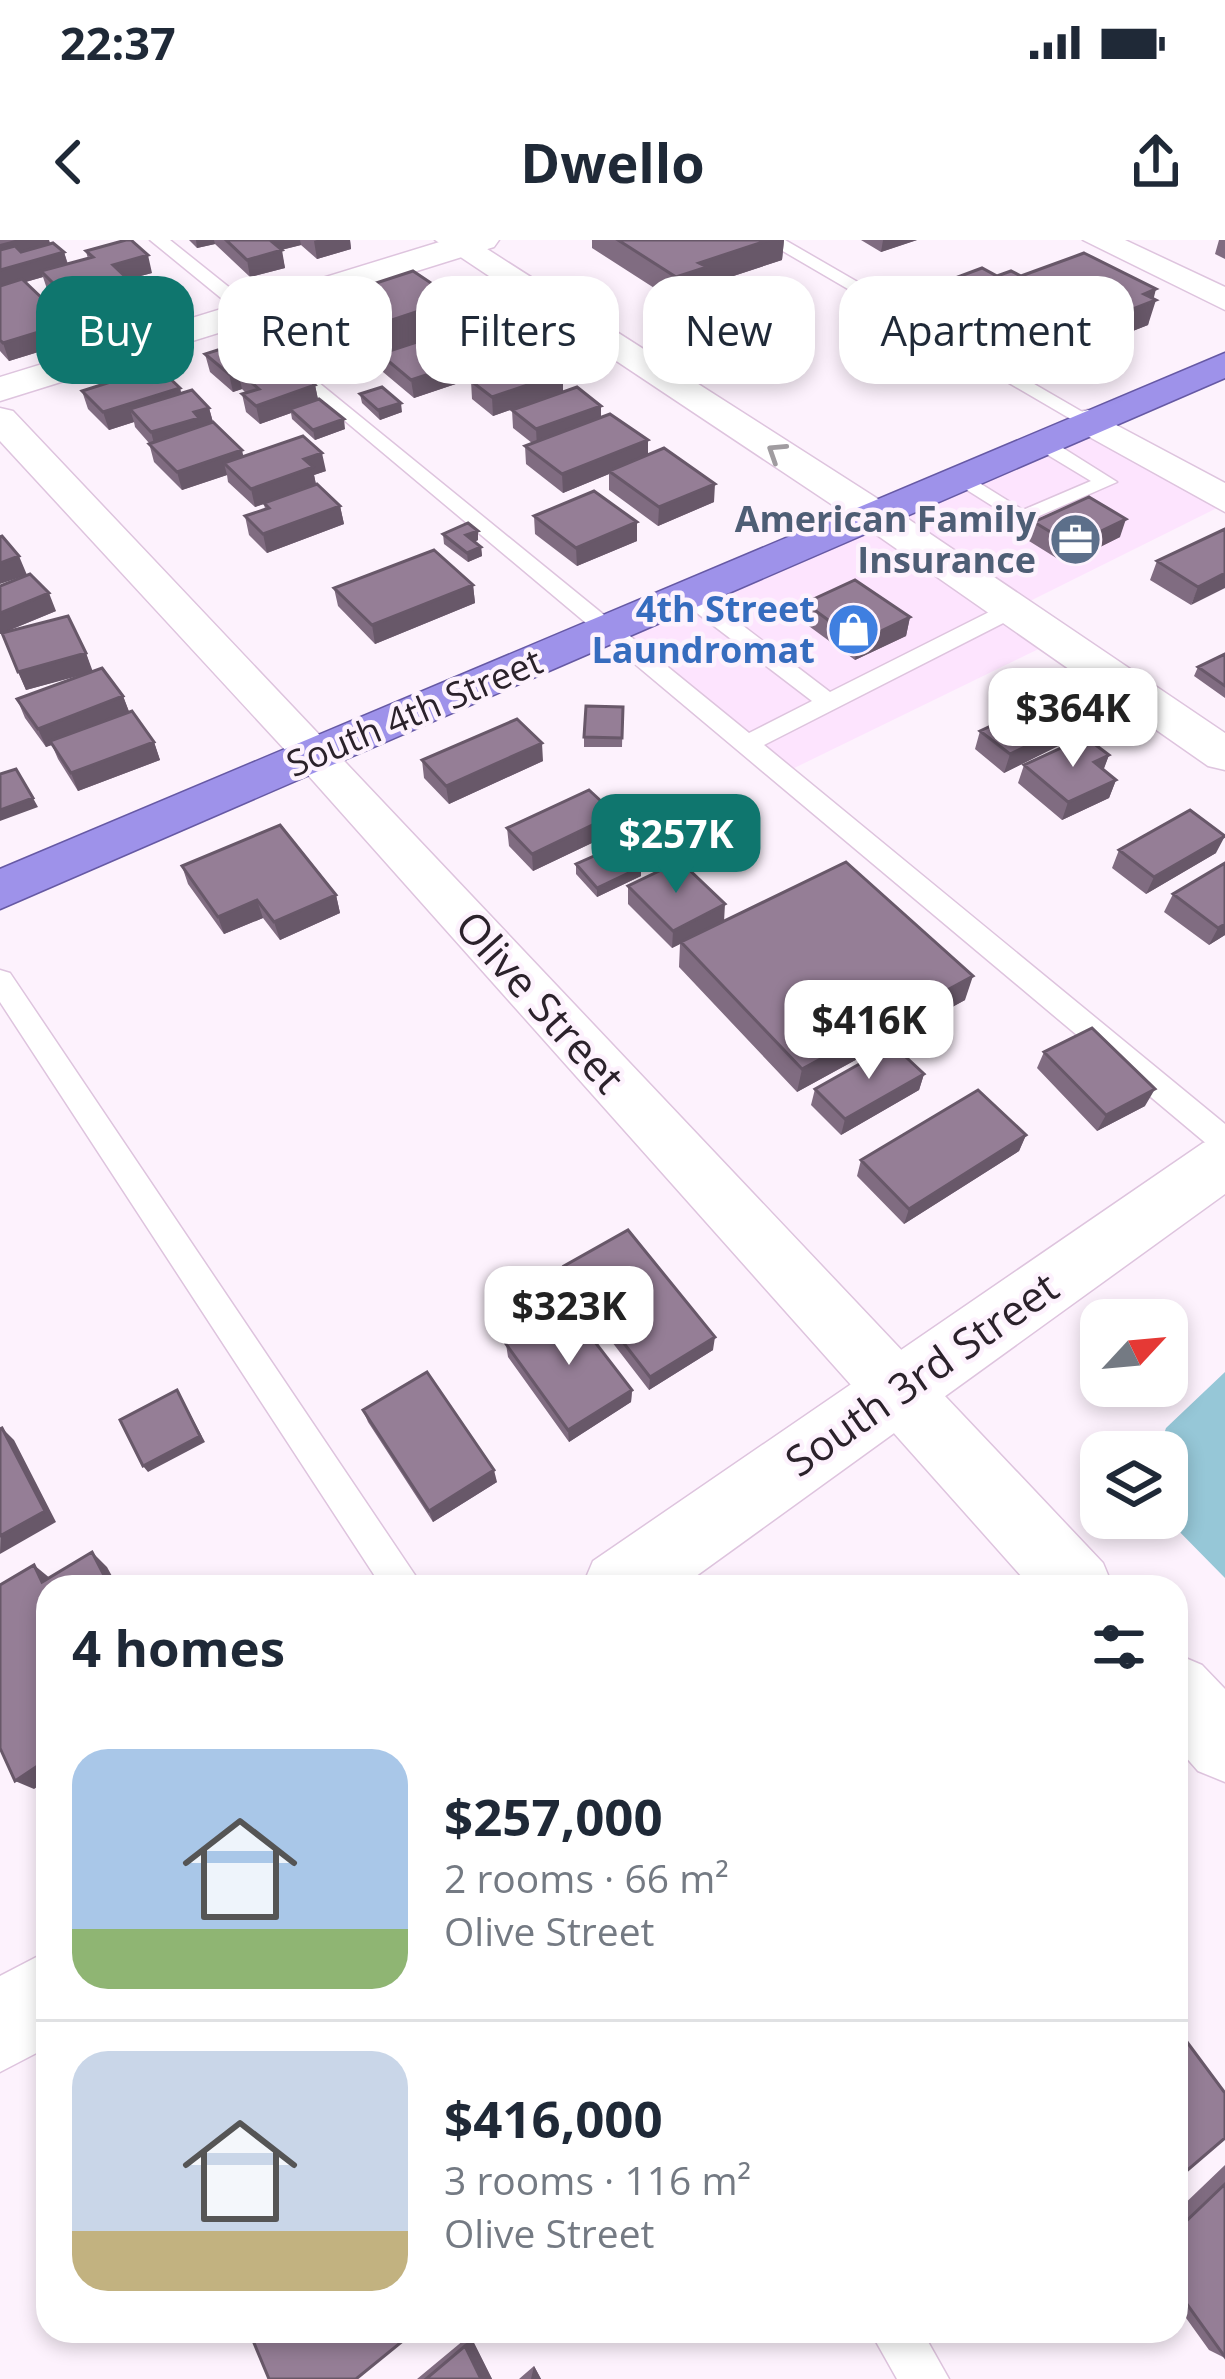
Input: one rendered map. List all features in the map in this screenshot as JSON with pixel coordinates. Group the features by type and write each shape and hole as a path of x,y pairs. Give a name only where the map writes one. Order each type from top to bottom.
{"highway":[{"name":"South 4th Street","path":"0,890 1225,364"}],"street":[{"path":"1100,240 1225,300"},
{"path":"361,276 465,242 1225,755"},
{"path":"0,389 218,322"},
{"name":"Olive Street","path":"0,419 316,754 1067,1575"},
{"path":"1088,421 1225,500"},
{"name":"South 3rd Street","path":"636,1575 1225,1162"},
{"path":"1188,1704 1225,1744"},
{"path":"0,2028 36,2002"}],"lane":[{"path":"159,240 218,294"},
{"path":"773,240 839,278"},
{"path":"322,384 608,629 1225,1142"},
{"path":"1024,384 1088,421"},
{"path":"958,478 1021,518 1107,482 1040,442"},
{"path":"688,595 828,702"},
{"path":"747,744 1013,610"},
{"path":"0,980 396,1575"},
{"path":"902,2343 925,2379"}],"shaded area":[{"path":"1088,421 1225,504 1014,609 1057,640 782,774 608,629"}],"water":[{"path":"1225,1372 1225,1578 1187,1539 1188,1431 1166,1428"}],"building":[{"path":"131,240 148,255 113,265 124,276 46,276 41,271 93,257 86,251"},
{"path":"226,240 270,240 282,250 247,260"},
{"path":"618,240 769,240 699,263 707,267 674,276"},
{"path":"53,243 64,252 0,270 0,250 15,246 21,252"},
{"path":"1084,253 1130,276 1021,276"},
{"path":"982,268 997,276 960,276"},
{"path":"413,271 420,276 416,276 416,312 392,320 392,278"},
{"path":"1134,278 1156,289 1144,294 1156,300 1134,309"},
{"path":"22,279 36,292 36,333 0,340 0,286"},
{"path":"416,342 416,378 411,380 392,364 392,350"},
{"path":"218,350 218,365 205,354"},
{"path":"104,384 176,384 180,388 103,412 82,391"},
{"path":"253,384 315,385 256,406 242,394 259,389"},
{"path":"475,384 530,384 492,397"},
{"path":"382,387 401,403 378,410 360,394"},
{"path":"577,387 601,406 536,429 512,410"},
{"path":"192,390 209,408 194,412 199,418 151,432 130,409"},
{"path":"319,399 344,419 313,430 290,409"},
{"path":"610,414 648,440 562,474 525,446"},
{"path":"213,422 242,450 177,472 149,444"},
{"path":"303,436 322,453 304,459 313,467 251,489 224,463"},
{"path":"664,448 715,484 659,507 609,471"},
{"path":"317,484 340,506 263,534 245,516 269,508 264,503"},
{"path":"594,491 637,522 576,548 534,516"},
{"path":"1089,497 1126,519 1072,545 1034,522"},
{"path":"468,523 478,531 466,535 481,547 467,553 443,534"},
{"path":"1225,529 1225,573 1198,587 1157,561"},
{"path":"0,537 19,556 0,563"},
{"path":"434,550 473,585 372,625 334,588"},
{"path":"30,574 49,593 0,613 0,586"},
{"path":"855,580 910,617 858,642 805,603"},
{"path":"68,616 86,653 18,672 2,633"},
{"path":"1225,654 1225,686 1198,667"},
{"path":"102,668 123,696 38,729 17,699"},
{"path":"1038,704 1068,726 1010,754 980,731"},
{"path":"586,706 623,707 622,738 584,737"},
{"path":"132,711 154,742 71,773 50,741"},
{"path":"517,719 542,743 446,786 422,760"},
{"path":"1085,737 1109,755 1094,762 1116,780 1068,802 1024,765"},
{"path":"16,769 33,798 0,810 0,774"},
{"path":"589,790 615,814 532,854 507,828"},
{"path":"1190,810 1225,836 1154,877 1119,850"},
{"path":"280,825 336,895 274,922 257,900 218,917 182,866"},
{"path":"619,845 641,867 597,888 576,864"},
{"path":"680,861 725,904 673,931 628,886"},
{"path":"846,862 973,976 802,1069 681,942"},
{"path":"1225,863 1225,924 1218,928 1173,894"},
{"path":"1092,1028 1155,1089 1106,1115 1044,1052"},
{"path":"893,1045 924,1074 845,1119 815,1089"},
{"path":"978,1090 1026,1135 909,1209 861,1160"},
{"path":"628,1230 715,1337 650,1377 564,1266"},
{"path":"568,1307 632,1390 568,1430 506,1344"},
{"path":"427,1372 494,1470 429,1511 363,1410"},
{"path":"177,1390 200,1436 143,1466 120,1420"},
{"path":"0,1429 45,1511 0,1536"},
{"path":"92,1552 104,1575 54,1575"},
{"path":"34,1565 39,1575 36,1767 15,1781 0,1748 0,1585"},
{"path":"1188,2043 1225,2093 1225,2138 1188,2170"},
{"path":"1225,2184 1225,2357 1188,2306 1188,2219"},
{"path":"254,2343 400,2343 356,2379 269,2379"},
{"path":"465,2346 481,2379 426,2379"}],"place":[{"name":"American Family Insurance","path":"1075,539"},
{"name":"4th Street Laundromat","path":"854,629"}]}
